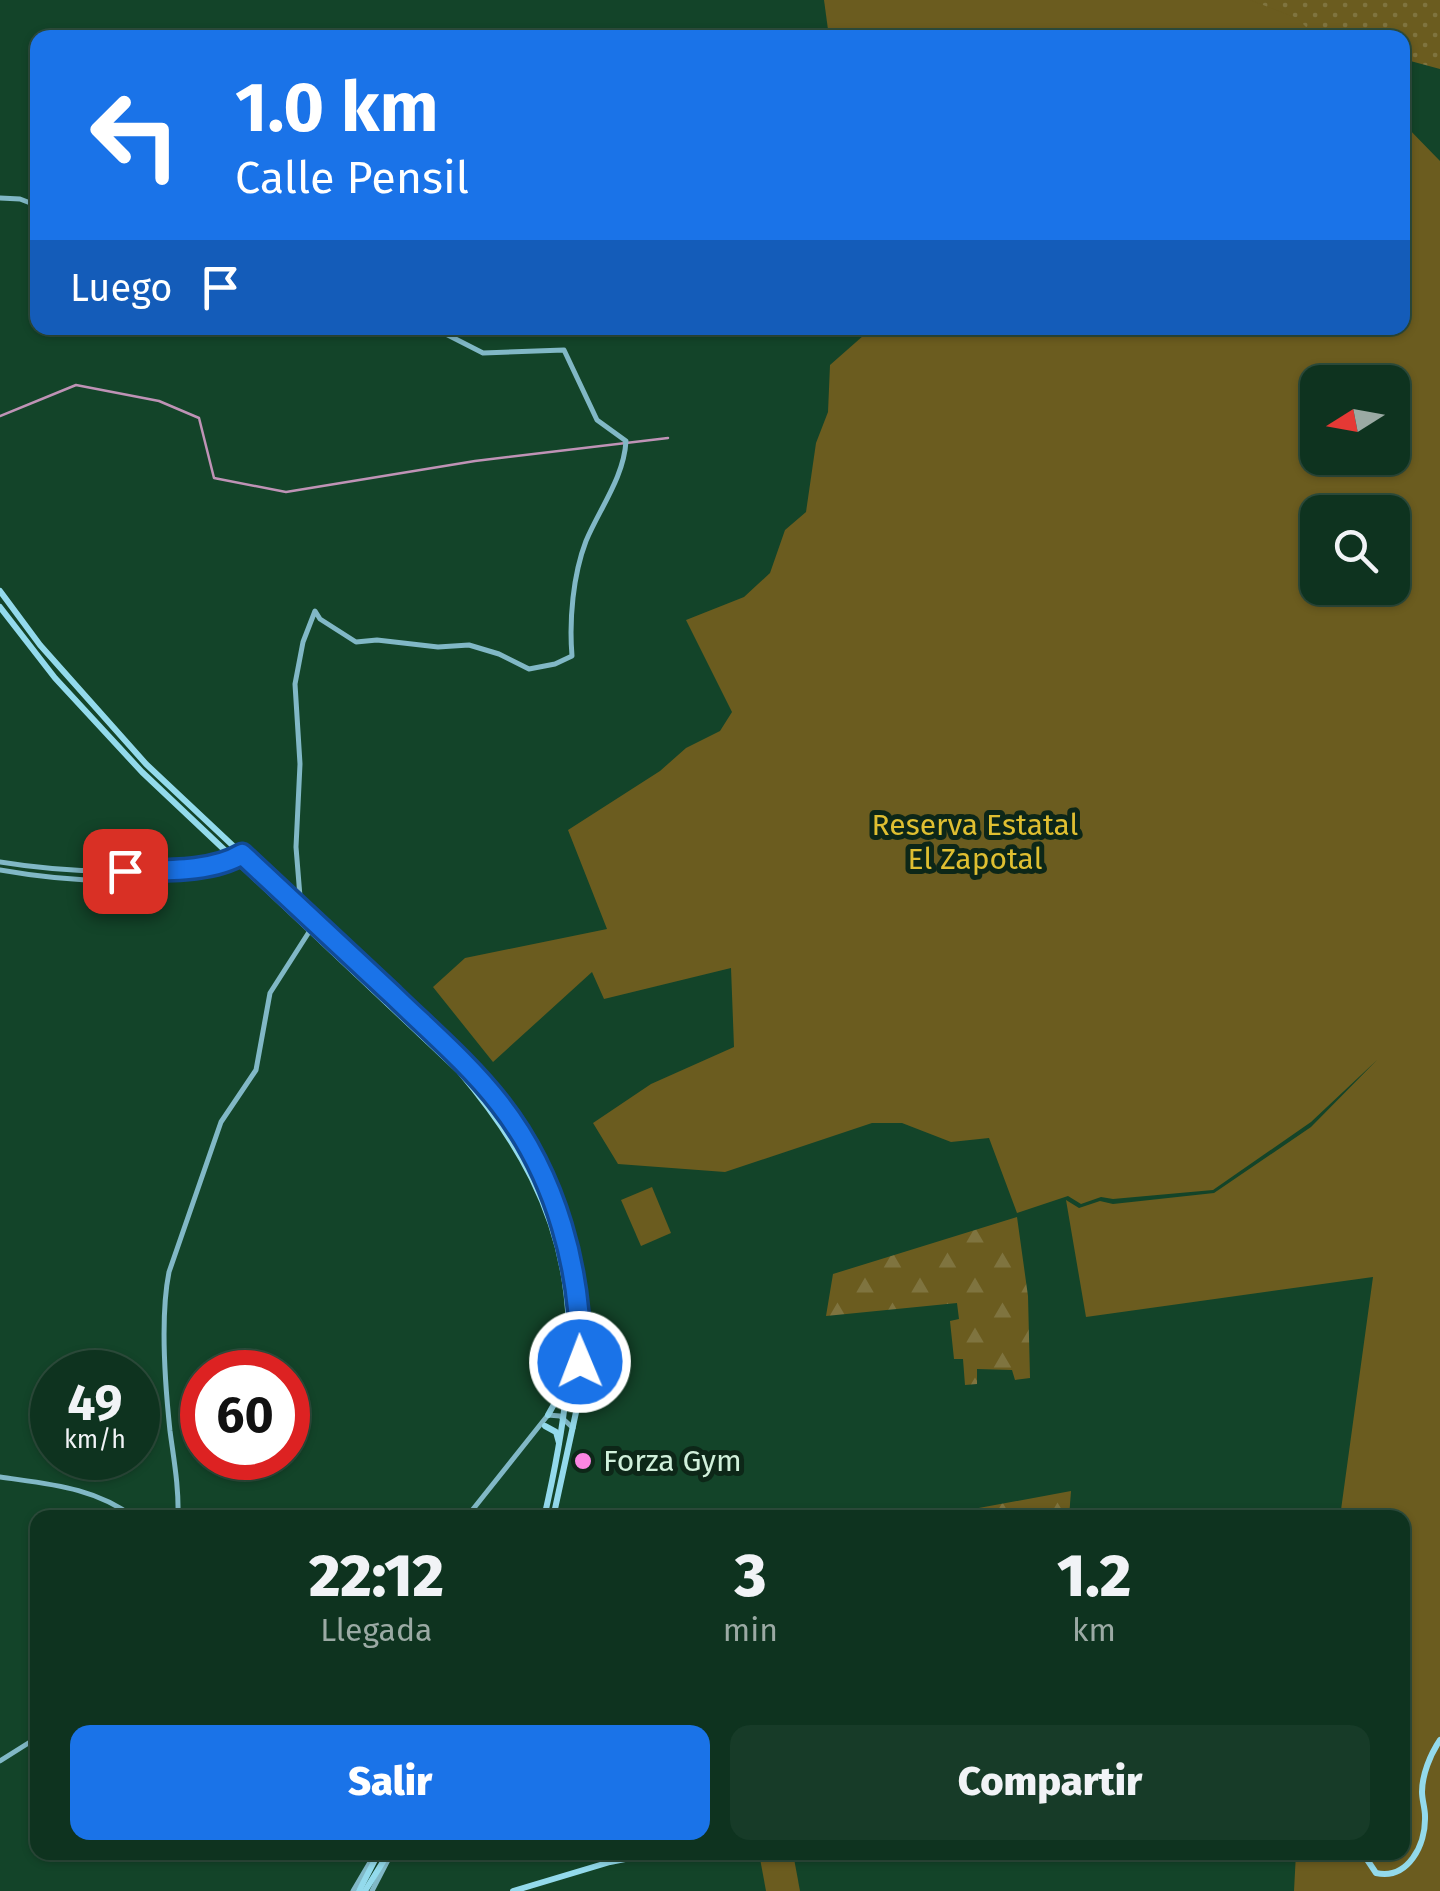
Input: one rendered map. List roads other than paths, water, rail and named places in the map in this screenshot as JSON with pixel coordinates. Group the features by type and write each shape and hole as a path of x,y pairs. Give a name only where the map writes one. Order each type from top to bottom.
{"main road":[{"path":"0,591 40,645 146,764 465,1064 519,1130 550,1192 564,1232 579,1305 579,1385 555,1510"},
{"path":"0,607 85,710 152,782 459,1071 487,1103 522,1155 541,1198 569,1301 570,1372 560,1450 546,1510"},
{"path":"579,1385 610,1342"},
{"path":"580,1349 597,1354"},
{"path":"548,1416 570,1372"},
{"path":"542,1427 556,1432 560,1450"},
{"path":"1367,1860 1376,1873 1388,1876 1410,1864 1424,1828 1424,1772 1440,1740"},
{"path":"362,1891 375,1860"},
{"path":"362,1891 384,1860"},
{"path":"513,1891 620,1860"}],"street":[{"path":"0,198 30,202"},
{"path":"301,909 296,847 300,764 295,684 314,611 356,642 469,645 529,669 556,664 572,656 574,599 584,546 626,454 626,441 596,420 564,350 483,352 446,335"},
{"path":"0,870 80,881 170,878 245,857"},
{"path":"0,862 89,873 236,862"},
{"path":"178,1510 179,1486 166,1392 164,1297 169,1272 221,1122 256,1070 270,993 308,932"},
{"path":"473,1510 548,1416 573,1431"},
{"path":"542,1427 563,1424"},
{"path":"0,1477 82,1490 124,1510"},
{"path":"0,1761 30,1743"}],"waterway":[{"path":"0,416 76,385 159,401 199,418 214,478 286,492 475,461 668,438"}],"place":[{"name":"Forza Gym","path":"583,1461"}],"park label":[{"name":"Reserva Estatal El Zapotal","path":"975,842"}]}
